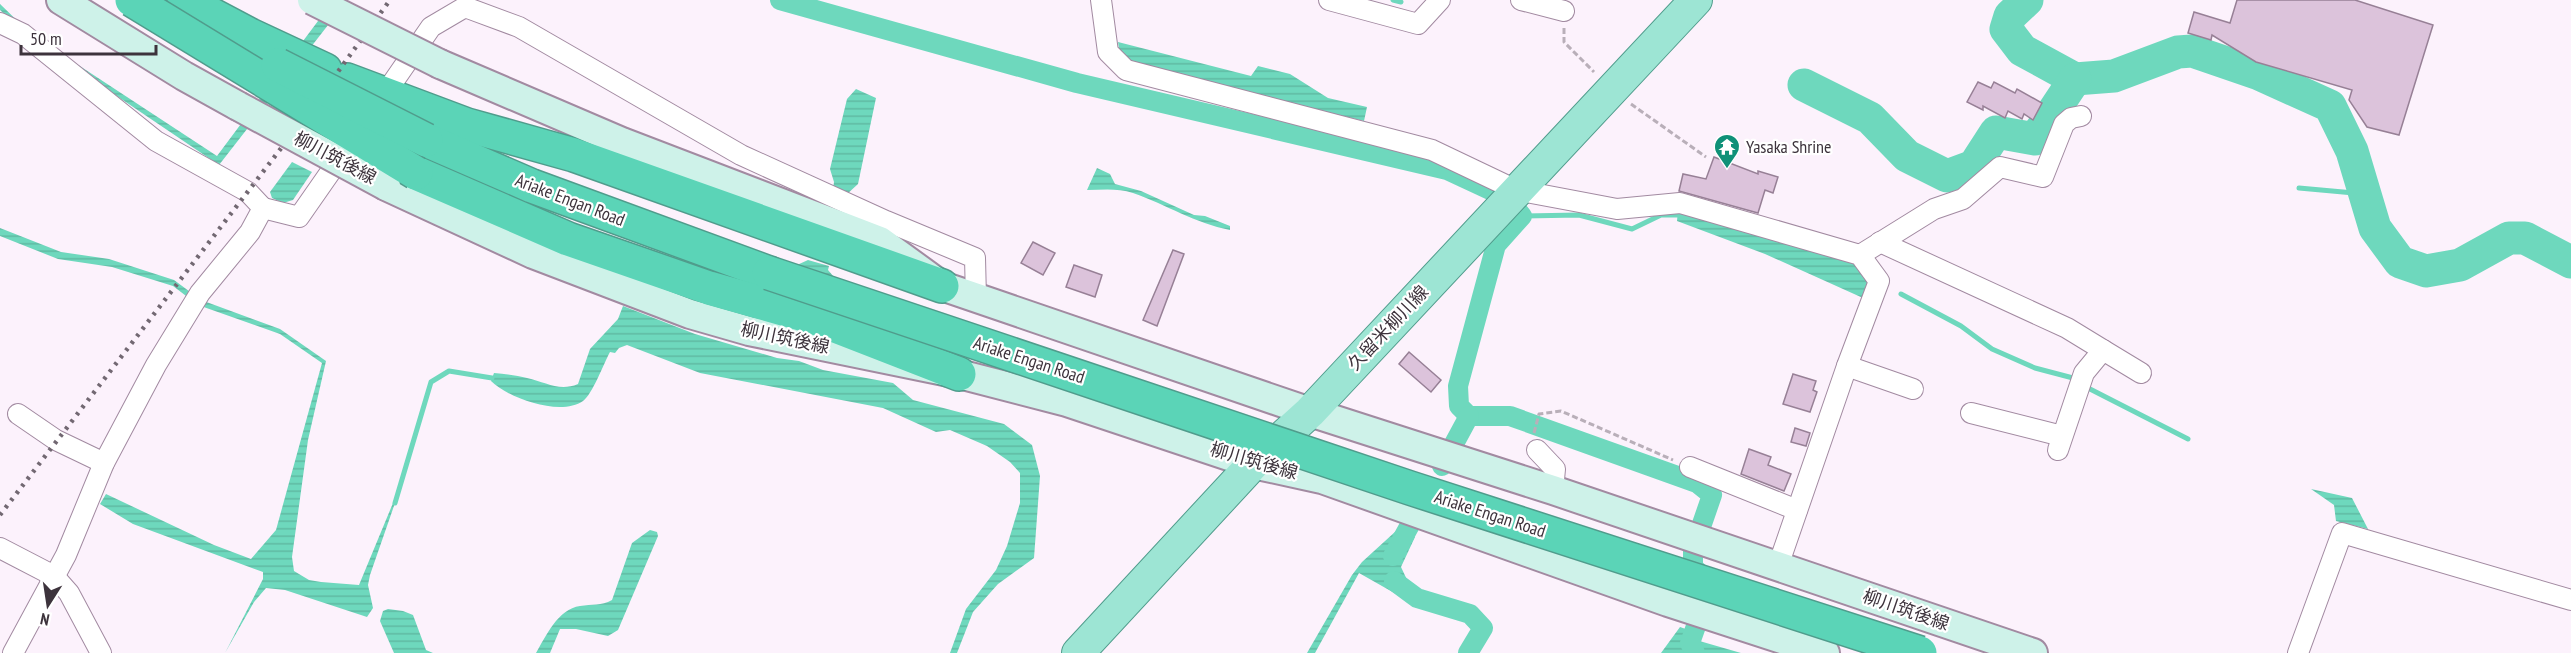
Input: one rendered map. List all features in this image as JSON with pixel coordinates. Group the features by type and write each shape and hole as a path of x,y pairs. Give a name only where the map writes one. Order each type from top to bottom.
{"highway":[{"path":"132,0 421,155 568,239 709,288 815,318 958,374"},
{"name":"Ariake Engan Road","path":"144,0 421,155 528,196 1407,497 1886,653"},
{"name":"Ariake Engan Road","path":"165,0 308,81 421,155"},
{"path":"184,0 250,35 347,80 467,125 574,155 942,286"},
{"name":"Ariake Engan Road","path":"767,278 1920,653"}],"main road":[{"name":"柳川筑後線","path":"61,0 184,76 386,186 533,254 690,314 749,332 958,374 1067,402 1253,464 1322,479 1668,602 1825,653"},
{"name":"柳川筑後線","path":"312,0 440,64 622,142 880,241 942,286 1310,412 1675,530 2033,653"},
{"name":"久留米柳川線","path":"1078,653 1253,464 1310,412 1696,0"},
{"path":"1554,490 1554,561"},
{"path":"1759,631 1778,566"}],"street":[{"path":"1101,0 1108,52 1126,70 1432,150 1516,190 1617,209 1680,203 1860,255 1879,281 1778,566"},
{"path":"1329,0 1418,24 1440,0"},
{"path":"1521,0 1563,11"},
{"path":"391,85 431,27 465,7 508,23 741,155 886,221 975,258 976,298"},
{"path":"0,23 23,34 156,141 248,192 263,208 299,217 377,105"},
{"path":"1860,255 1934,208 1963,199 2000,167 2043,177 2064,123 2071,118 2081,116"},
{"path":"13,653 66,555 104,463 156,365 200,293 250,232 263,208"},
{"path":"1880,242 2067,328 2140,374"},
{"path":"1971,413 2060,443 2084,373 2103,350"},
{"path":"1847,366 1913,390"},
{"path":"18,414 56,440 104,463"},
{"path":"1538,450 1555,469 1554,490"},
{"path":"1690,467 1797,510"},
{"path":"2298,653 2342,533 2571,600"},
{"path":"0,548 54,576 69,593 101,653"}],"path":[{"path":"1563,11 1564,42 1612,91 1706,157"},
{"path":"1538,450 1533,433 1539,414 1561,411 1690,467"}],"shaded area":[{"path":"0,4 31,34 217,156 318,21 333,5 339,11 219,165 25,34 0,10"},
{"path":"1118,42 1251,76 1258,66 1290,74 1328,98 1367,107 1364,121 1135,66 1120,55"},
{"path":"856,89 876,98 858,184 846,195 833,189 834,182 830,169 847,99"},
{"path":"292,162 312,172 293,200 283,203 272,198 270,192"},
{"path":"1097,168 1110,174 1115,184 1141,191 1194,215 1205,216 1230,226 1230,230 1205,223 1127,191 1087,190"},
{"path":"1678,210 1841,259 1856,265 1870,284 1863,298 1765,254 1677,221"},
{"path":"0,228 61,252 109,259 174,280 201,300 280,329 326,361 308,440 292,557 294,571 309,580 359,585 393,503 395,503 370,575 368,585 373,608 367,617 285,590 266,588 254,602 225,653 263,579 263,572 133,524 100,504 106,494 214,545 251,559 276,530 322,363 280,334 198,305 173,286 112,267 58,259 0,236"},
{"path":"808,260 829,266 828,270 834,277 826,292 797,265"},
{"path":"623,306 695,334 777,358 799,361 823,370 893,383 913,400 1004,424 1032,445 1040,476 1034,558 998,584 973,612 957,653 950,653 966,609 996,570 1007,546 1020,503 1020,473 1010,462 987,446 950,430 936,432 883,408 700,373 627,345 619,348 615,353 610,352 586,398 573,405 561,407 535,403 509,394 491,381 494,373 519,376 559,387 578,384 590,349 618,319"},
{"path":"2311,489 2352,498 2368,529 2336,521 2334,505"},
{"path":"650,530 657,532 658,536 618,630 608,636 576,629 560,629 550,653 536,653 553,624 565,612 572,608 612,600 632,543"},
{"path":"1396,531 1415,537 1401,567 1409,584 1417,590 1412,603 1359,573 1315,653 1307,653 1352,575 1362,562"},
{"path":"388,609 413,615 426,650 433,653 394,653 380,621 383,611"},
{"path":"1680,627 1697,633 1696,640 1741,653 1661,653"}],"building":[{"path":"2237,0 2355,0 2433,25 2399,135 2367,127 2349,100 2352,90 2256,62 2212,35 2211,40 2188,33 2194,12 2230,23"},
{"path":"1978,82 1991,88 1994,82 2015,93 2017,89 2042,103 2033,120 2024,114 2022,119 2008,111 2005,118 1983,106 1983,110 1967,102"},
{"path":"1714,157 1758,174 1758,171 1778,177 1773,193 1765,190 1758,213 1679,191 1683,174 1706,179"},
{"path":"1033,242 1055,253 1043,275 1021,263"},
{"path":"1173,250 1184,254 1157,326 1143,320"},
{"path":"1074,265 1102,275 1095,297 1066,287"},
{"path":"1409,352 1441,380 1431,392 1399,364"},
{"path":"1793,374 1816,381 1813,390 1817,392 1810,412 1783,404"},
{"path":"1795,428 1810,433 1806,446 1791,442"},
{"path":"1749,449 1771,457 1768,465 1791,474 1784,491 1741,474"}],"waterway":[{"path":"780,0 1077,83 1447,170 1490,190"},
{"path":"1393,0 1401,2"},
{"path":"2027,0 2010,16 2006,29 2022,50 2075,79 2114,76 2178,52 2192,51 2259,74 2330,106 2352,151 2375,228 2400,262 2426,271 2460,265 2509,238 2525,238 2571,262"},
{"path":"1804,85 1870,118 1907,156 1947,176 1974,166 1996,132 2035,139 2075,79"},
{"path":"2299,188 2365,194"},
{"path":"1514,206 1522,216 1496,245 1458,386 1459,406 1469,416 1510,416 1697,483 1712,495 1693,550 1693,567 1711,584 1690,643 1695,653"},
{"path":"1522,216 1579,215 1632,229 1661,215 1683,215"},
{"path":"1901,294 1961,326 1992,349 2035,368 2073,378"},
{"path":"395,503 431,382 449,371 492,378"},
{"path":"2088,388 2188,439"},
{"path":"1442,466 1469,416"},
{"path":"1393,556 1422,503"},
{"path":"1394,581 1417,598 1470,614 1483,628 1468,653"}],"railway":[{"path":"0,515 305,117 390,0"}],"place":[{"name":"Yasaka Shrine","path":"1727,170"}]}
